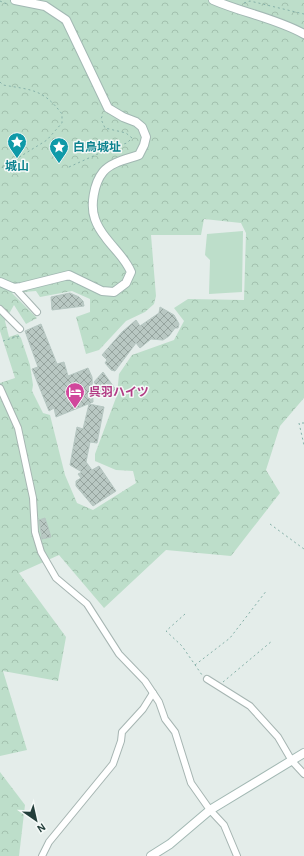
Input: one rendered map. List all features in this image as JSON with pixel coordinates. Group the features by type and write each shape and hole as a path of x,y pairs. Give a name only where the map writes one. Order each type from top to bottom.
{"street":[{"path":"15,0 45,6 66,20 108,108 123,117 136,122 142,127 146,137 139,155 116,163 103,172 97,184 93,202 95,220 106,238 127,262 131,272 126,283 114,292 102,291 69,275 15,288"},
{"path":"213,0 229,7 289,26 304,34"},
{"path":"0,282 15,288 37,312"},
{"path":"0,309 21,332"},
{"path":"0,388 18,428 32,498 35,532 41,552 56,578 87,604 119,654 145,681 159,702 165,719 175,732 191,783 210,810 224,825 237,856"},
{"path":"207,679 250,706 278,737 292,761 304,774"},
{"path":"42,856 49,842 113,764 121,742 122,732 143,709 153,693"},
{"path":"150,856 170,844 210,810 304,753"}],"path":[{"path":"239,5 250,1 304,14"},
{"path":"0,82 3,86 34,90 44,95 62,114 62,123 47,140 0,169"},
{"path":"69,167 111,148 127,143 132,138 126,133 105,128 101,119 104,111"},
{"path":"3,341 21,332"},
{"path":"304,423 299,423 304,445"},
{"path":"270,524 304,549"},
{"path":"195,665 230,638 267,590"},
{"path":"185,614 166,631 182,646 207,679"},
{"path":"218,686 272,641"}],"green space":[{"path":"0,0 304,0 304,398 280,426 266,470 280,493 231,556 166,550 104,608 59,555 19,573 66,637 58,681 3,671 27,750 0,756 0,383 15,378 0,331","holes":["204,219 241,223 246,233 244,300 188,299 174,308 184,321 174,340 132,355 119,374 117,395 95,454 95,461 116,470 133,471 136,483 93,510 77,503 65,475 50,415 43,413 32,391 33,385 30,365 21,338 18,334 9,337 5,321 14,305 26,324 37,318 12,293 36,291 40,297 72,291 90,299 90,312 76,317 86,354 99,350 126,321 145,312 154,304 156,296 151,235 201,235"]},
{"path":"243,231 242,292 209,294 210,260 205,255 207,234"},
{"path":"0,772 25,805 19,856 0,856"}],"building":[{"path":"70,293 79,297 83,301 84,306 52,310 51,297"},
{"path":"160,307 174,315 179,324 178,328 175,328 169,336 163,340 151,339 140,348 136,343 115,371 111,370 105,363 107,360 102,355 122,332 136,320 140,326 159,313"},
{"path":"41,324 57,364 64,362 68,376 88,368 92,377 93,402 56,417 54,408 49,411 32,369 38,367 25,331"},
{"path":"103,372 116,390 104,398 94,382"},
{"path":"89,404 104,407 97,443 90,442 86,462 92,470 99,466 116,491 93,506 76,486 76,481 81,478 78,474 82,472 70,465 77,427 83,429"},
{"path":"45,518 51,537 42,539 39,520"}],"place":[{"name":"城山","path":"17,159"},
{"name":"白鳥城址","path":"59,164"},
{"name":"呉羽ハイツ","path":"75,409"}]}
